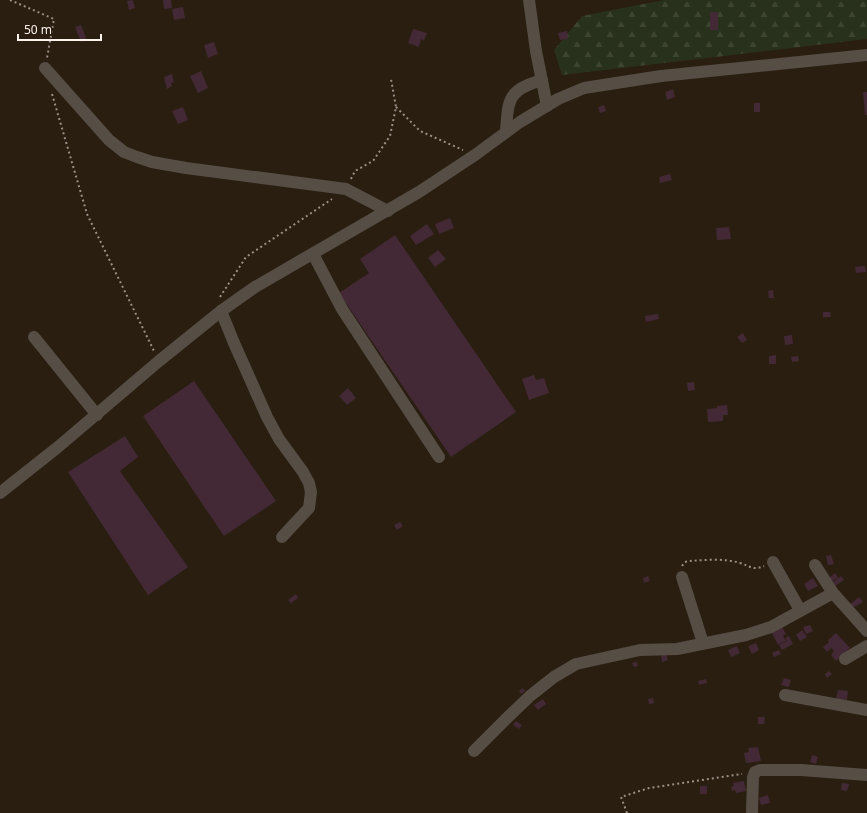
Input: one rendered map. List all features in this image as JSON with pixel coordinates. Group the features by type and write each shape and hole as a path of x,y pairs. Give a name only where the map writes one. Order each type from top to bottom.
{"street":[{"path":"529,0 546,106"},
{"path":"0,493 97,415 219,306 256,287 420,192 475,155 534,112 558,99 584,88 661,76 867,55"},
{"path":"45,68 109,140 124,152 152,162 186,168 346,189 388,211"},
{"path":"506,132 507,110 513,96 525,85 542,80"},
{"path":"313,254 342,309 439,457"},
{"path":"219,306 267,417 279,439 303,472 309,483 311,492 309,508 282,537"},
{"path":"34,337 97,415"},
{"path":"773,562 800,610"},
{"path":"815,565 833,592 867,631"},
{"path":"682,577 703,643"},
{"path":"474,751 530,696 554,677 576,664 640,650 678,649 746,635 771,627 833,592"},
{"path":"845,659 867,646"},
{"path":"785,694 867,710"},
{"path":"752,813 755,772 760,770 777,769 867,775"}],"path":[{"path":"10,0 54,19 45,68"},
{"path":"219,306 246,257 346,189 355,171 373,161 390,136 396,107 391,79"},
{"path":"51,90 87,214 159,361"},
{"path":"396,107 420,131 475,155"},
{"path":"682,577 681,569 683,565 689,561 729,560 741,563 754,569 758,569 773,562"},
{"path":"627,813 621,797 649,788 755,772"}],"green space":[{"path":"664,0 867,0 867,39 562,75 554,50 582,16"}],"building":[{"path":"133,0 135,8 129,10 127,1"},
{"path":"163,0 171,0 172,8 164,9"},
{"path":"183,7 185,18 174,20 172,9"},
{"path":"710,12 718,12 718,30 710,30"},
{"path":"81,25 87,40 81,42 75,27"},
{"path":"413,29 427,33 424,41 421,39 419,47 408,43"},
{"path":"567,31 568,39 560,40 558,33"},
{"path":"214,42 218,54 208,58 204,45"},
{"path":"201,71 208,88 198,93 190,76"},
{"path":"172,74 174,82 171,83 172,86 167,89 164,77"},
{"path":"673,89 675,97 667,100 665,92"},
{"path":"863,92 867,92 867,115 865,115"},
{"path":"754,103 760,103 760,112 754,112"},
{"path":"604,105 606,111 600,113 598,107"},
{"path":"183,107 188,120 178,124 172,111"},
{"path":"670,174 672,180 660,183 659,177"},
{"path":"450,218 454,228 439,234 435,224"},
{"path":"427,224 434,234 416,245 410,236"},
{"path":"729,227 731,239 717,240 716,228"},
{"path":"395,235 516,412 451,457 339,293 369,273 360,259"},
{"path":"438,250 446,259 435,267 428,258"},
{"path":"865,266 866,272 856,273 855,267"},
{"path":"773,290 774,298 769,298 768,291"},
{"path":"823,312 830,312 831,317 823,317"},
{"path":"658,314 659,319 646,322 645,316"},
{"path":"743,333 747,340 742,343 737,337"},
{"path":"792,335 793,344 785,345 784,336"},
{"path":"776,355 776,364 769,364 769,356"},
{"path":"798,356 799,361 792,362 791,357"},
{"path":"534,375 536,380 544,378 549,393 529,400 522,379"},
{"path":"194,381 276,501 224,536 143,416"},
{"path":"694,382 695,390 688,391 687,383"},
{"path":"348,388 356,398 347,405 339,396"},
{"path":"727,405 728,415 723,415 723,421 708,422 707,409"},
{"path":"125,436 138,457 120,471 188,567 148,595 68,472"},
{"path":"400,522 403,526 397,530 394,525"},
{"path":"831,555 834,564 828,565 826,556"},
{"path":"835,573 838,578 830,582 828,579"},
{"path":"648,576 650,581 644,583 643,578"},
{"path":"841,576 844,580 835,586 833,582"},
{"path":"813,578 818,586 808,591 804,584"},
{"path":"296,594 298,598 291,603 288,600"},
{"path":"859,597 863,602 852,608 849,605"},
{"path":"810,625 813,631 806,634 803,627"},
{"path":"782,627 786,634 783,636 786,641 778,645 771,631"},
{"path":"802,630 807,637 800,641 796,635"},
{"path":"836,633 850,648 836,661 831,655 834,651 831,648 827,652 823,647"},
{"path":"789,636 793,644 782,650 779,645 787,641 785,638"},
{"path":"756,643 759,650 752,654 748,646"},
{"path":"737,646 740,653 731,657 728,650"},
{"path":"779,650 781,654 774,657 772,653"},
{"path":"666,654 668,660 662,662 661,656"},
{"path":"637,662 638,666 634,667 632,663"},
{"path":"829,671 832,674 827,678 825,674"},
{"path":"784,678 791,680 789,687 781,685"},
{"path":"706,679 707,683 699,685 698,681"},
{"path":"523,688 525,691 521,694 519,691"},
{"path":"838,690 848,691 847,700 836,699"},
{"path":"653,698 654,703 649,704 648,699"},
{"path":"543,699 546,704 538,710 534,705"},
{"path":"758,717 765,717 764,724 758,724"},
{"path":"516,721 522,725 519,729 513,725"},
{"path":"758,747 761,761 746,763 744,753 749,752 748,748"},
{"path":"812,755 818,757 816,764 810,762"},
{"path":"744,781 746,791 736,793 735,790 732,791 731,787 734,786 733,783"},
{"path":"842,783 849,784 847,791 841,790"},
{"path":"700,786 707,786 707,794 700,794"},
{"path":"768,795 770,803 761,805 759,798"}]}
